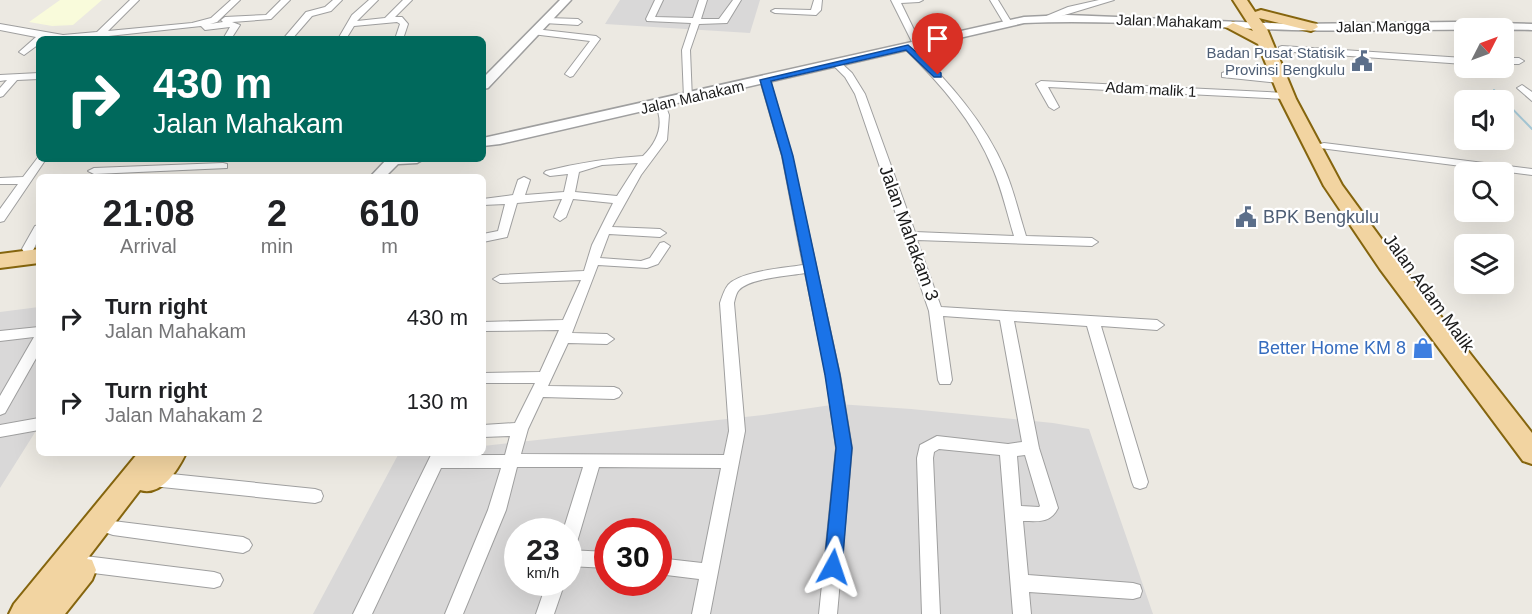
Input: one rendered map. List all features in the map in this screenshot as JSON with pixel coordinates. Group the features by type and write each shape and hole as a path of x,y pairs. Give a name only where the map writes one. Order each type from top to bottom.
{"main road":[{"path":"1240,0 1269,30"},
{"path":"1250,0 1269,30"},
{"path":"1232,25 1269,30 1288,36 1309,27"},
{"path":"1232,25 1269,30 1309,27"},
{"name":"Jalan Adam Malik","path":"1269,30 1283,88 1333,186 1532,428"},
{"name":"Jalan Adam Malik","path":"1269,30 1301,103 1324,146 1398,265 1532,453"},
{"path":"0,251 35,251"},
{"path":"0,261 35,251"},
{"path":"25,614 153,466 168,456"},
{"path":"46,614 113,528 153,466"}],"street":[{"path":"100,34 135,0"},
{"path":"214,20 236,0"},
{"path":"126,36 214,20 268,17 286,0"},
{"path":"289,36 309,14 328,9 338,0"},
{"path":"344,36 359,12 374,0"},
{"path":"388,19 408,0"},
{"path":"486,81 511,49 557,0"},
{"path":"486,68 535,32 566,0"},
{"path":"659,0 649,22 724,21 737,0"},
{"path":"689,98 686,50 703,0"},
{"path":"775,11 816,12 818,0"},
{"path":"919,0 895,0 912,46 938,75 996,162 1021,240"},
{"path":"994,0 1008,23"},
{"path":"1048,17 1110,0"},
{"name":"Jalan Mahakam","path":"488,141 689,98 1008,23 1048,17 1137,21 1149,24 1232,25"},
{"path":"350,24 388,19 403,21 400,36"},
{"path":"547,21 578,22"},
{"path":"82,36 100,34 126,36 187,31 217,25 236,25 228,36"},
{"name":"Jalan Mangga","path":"1269,30 1309,27 1465,25 1532,27"},
{"path":"0,28 36,37"},
{"path":"1269,30 1454,59"},
{"path":"183,36 187,31"},
{"path":"535,32 596,39 570,74"},
{"path":"24,52 36,42"},
{"path":"1514,61 1519,61"},
{"name":"Jalan Mahakam 3","path":"836,63 855,83 936,311 1157,325"},
{"path":"1225,75 1283,88"},
{"path":"0,78 36,76"},
{"path":"0,94 14,78"},
{"path":"765,80 787,156 833,375 844,448 828,614"},
{"name":"Adam malik 1","path":"1054,107 1041,84 1283,88"},
{"path":"1522,88 1532,98"},
{"path":"454,614 497,510 520,429 565,331 606,230 646,159 656,151 663,136 664,111 660,104"},
{"path":"1324,146 1532,172"},
{"path":"550,173 574,170 600,162 646,159"},
{"path":"0,218 39,162"},
{"path":"382,174 402,162"},
{"path":"94,171 223,167"},
{"path":"560,217 569,195 574,170"},
{"path":"0,182 26,180"},
{"path":"486,238 502,235 524,180"},
{"path":"486,202 569,195 622,200"},
{"path":"500,279 591,268 642,265 654,261 662,240 606,230"},
{"path":"910,236 1092,242"},
{"path":"701,614 737,431 727,303 729,294 734,287 745,281 809,268"},
{"path":"936,311 945,380"},
{"path":"1005,316 1031,448 1049,508 1043,514 1014,513"},
{"path":"1093,322 1140,482"},
{"path":"486,326 565,331 607,339"},
{"path":"0,336 36,332"},
{"path":"0,409 36,345"},
{"path":"0,380 17,377"},
{"path":"486,378 614,393"},
{"path":"1,432 36,425"},
{"path":"486,431 520,429"},
{"path":"931,614 924,458 926,449 937,442 1008,450 1031,448"},
{"path":"1008,450 1018,583 1023,614"},
{"path":"362,614 438,457 511,461 731,462"},
{"path":"575,518 593,460"},
{"path":"153,466 315,496"},
{"path":"113,528 243,545"},
{"path":"85,564 214,580"},
{"path":"672,568 710,572"},
{"path":"1018,583 1133,591"},
{"path":"545,614 551,596"}],"shaded area":[{"path":"60,0 102,0 73,25 52,26 29,22"},
{"path":"620,0 760,0 750,33 605,24"},
{"path":"36,307 36,431 0,488 0,312"},
{"path":"838,404 1053,423 1089,429 1153,614 313,614 397,456 486,456 486,446 763,415"}],"waterway":[{"path":"1514,111 1532,129"}],"place":[{"name":"Badan Pusat Statisik Provinsi Bengkulu","path":"1362,61"},
{"name":"BPK Bengkulu","path":"1246,217"},
{"name":"Better Home KM 8","path":"1423,348"}],"route":[{"path":"833,567 844,448 833,375 787,156 777,113 765,80 908,47 938,75"}]}
